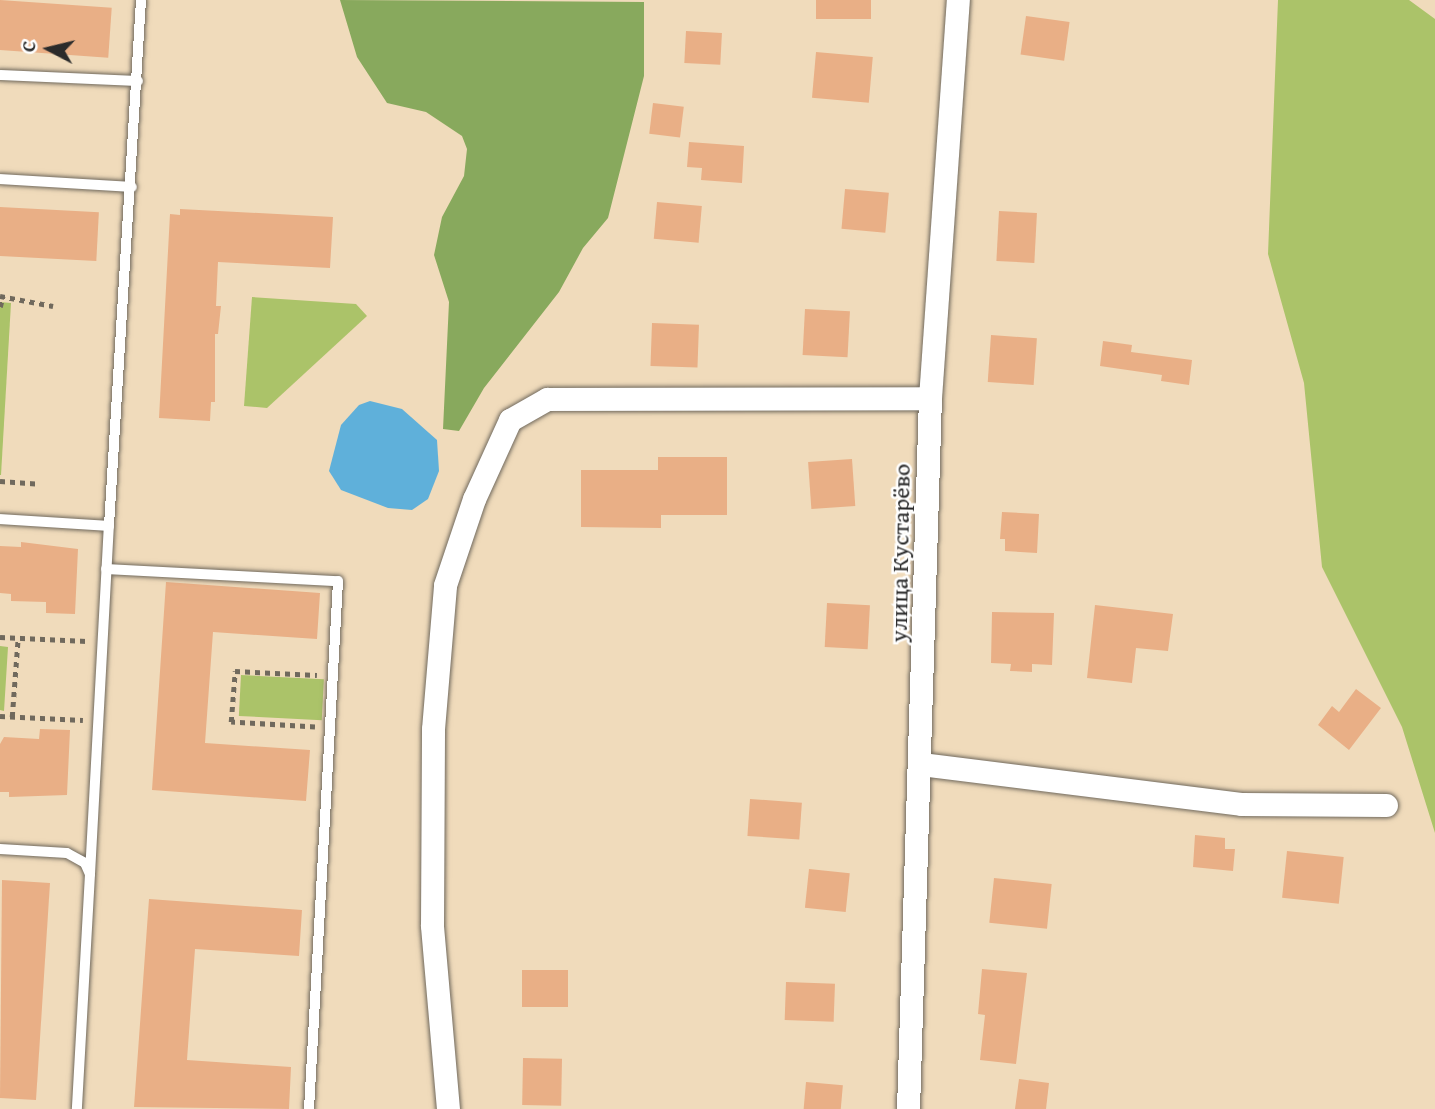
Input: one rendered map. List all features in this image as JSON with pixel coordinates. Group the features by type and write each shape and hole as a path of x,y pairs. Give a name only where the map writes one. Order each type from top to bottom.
{"street":[{"name":"улица Кустарёво","path":"908,1109 921,764 930,398 958,0"},
{"path":"449,1109 432,925 433,729 444,598 474,499 510,420 547,399 930,398"},
{"path":"921,764 1241,804 1386,804"}],"lane":[{"path":"77,1109 106,569 132,187 141,0"},
{"path":"0,75 138,81"},
{"path":"0,179 132,187"},
{"path":"0,519 109,526"},
{"path":"106,569 338,581 309,1109"},
{"path":"0,849 67,853 85,863 90,874"}],"path":[{"path":"0,307 1,296 53,306"},
{"path":"0,481 39,484"},
{"path":"0,637 103,641"},
{"path":"12,717 18,638"},
{"path":"330,728 231,722 235,671 333,676"},
{"path":"0,716 98,721"}],"green space":[{"path":"340,0 644,2 644,76 608,218 583,248 559,292 484,388 459,431 443,429 449,302 434,255 442,217 464,176 467,149 462,136 426,112 387,103 357,57"},
{"path":"1278,0 1409,0 1435,19 1435,833 1402,727 1322,567 1304,383 1268,254"},
{"path":"252,297 356,304 367,316 267,408 244,406"},
{"path":"0,302 11,303 1,475 0,475"},
{"path":"0,646 8,647 4,711 0,710"},
{"path":"241,675 324,679 322,720 239,716"}],"water":[{"path":"370,401 402,409 437,440 439,471 428,499 412,510 388,508 341,490 329,471 341,425 359,405"}],"building":[{"path":"0,0 112,8 108,58 0,50"},
{"path":"816,0 871,0 871,19 816,19"},
{"path":"1026,16 1070,22 1064,61 1021,55"},
{"path":"686,31 722,33 720,65 684,63"},
{"path":"816,52 873,57 869,103 812,98"},
{"path":"653,103 684,107 680,138 649,134"},
{"path":"689,142 744,146 742,183 701,180 702,168 687,167"},
{"path":"845,189 889,193 885,233 842,229"},
{"path":"657,202 702,206 699,243 654,239"},
{"path":"0,207 99,212 96,261 0,256"},
{"path":"180,209 333,217 330,268 218,262 216,306 221,306 218,334 215,334 215,402 211,402 210,421 159,418 170,214 180,215"},
{"path":"999,211 1037,213 1034,263 996,261"},
{"path":"805,309 850,311 848,357 803,355"},
{"path":"652,323 699,325 697,368 650,366"},
{"path":"991,335 1037,338 1034,385 988,382"},
{"path":"1103,341 1132,345 1131,352 1192,360 1189,385 1161,381 1162,375 1100,366"},
{"path":"658,457 727,457 727,515 661,515 661,528 581,527 581,470 658,470"},
{"path":"852,459 855,506 811,509 808,462"},
{"path":"1002,512 1039,514 1037,553 1005,551 1005,539 1000,539"},
{"path":"21,542 78,549 75,614 46,613 46,602 11,601 11,594 0,593 0,546 21,547"},
{"path":"166,582 320,593 317,639 213,632 205,743 310,750 306,801 152,790"},
{"path":"827,603 870,605 868,649 825,647"},
{"path":"1095,605 1173,614 1168,651 1136,648 1132,683 1087,678"},
{"path":"992,612 1054,613 1052,665 1032,664 1032,672 1010,671 1011,664 991,663"},
{"path":"1356,689 1381,708 1349,750 1318,725 1332,706 1339,712"},
{"path":"40,729 70,730 67,795 9,797 9,792 0,792 0,744 4,737 39,739"},
{"path":"750,799 802,803 799,840 747,836"},
{"path":"1195,835 1225,838 1225,849 1235,849 1233,871 1193,867"},
{"path":"1287,851 1344,857 1339,904 1282,898"},
{"path":"809,869 850,873 846,912 805,908"},
{"path":"994,878 1052,884 1047,929 989,923"},
{"path":"2,880 50,883 36,1100 0,1098"},
{"path":"149,899 302,910 299,956 195,949 187,1060 291,1067 289,1109 134,1107"},
{"path":"982,969 1027,973 1016,1064 980,1060 985,1015 978,1014"},
{"path":"522,970 568,970 568,1007 522,1007"},
{"path":"786,982 835,984 834,1022 785,1020"},
{"path":"523,1058 562,1059 561,1106 522,1105"},
{"path":"1019,1079 1049,1083 1046,1109 1015,1109"},
{"path":"806,1082 843,1085 841,1109 804,1109"}]}
